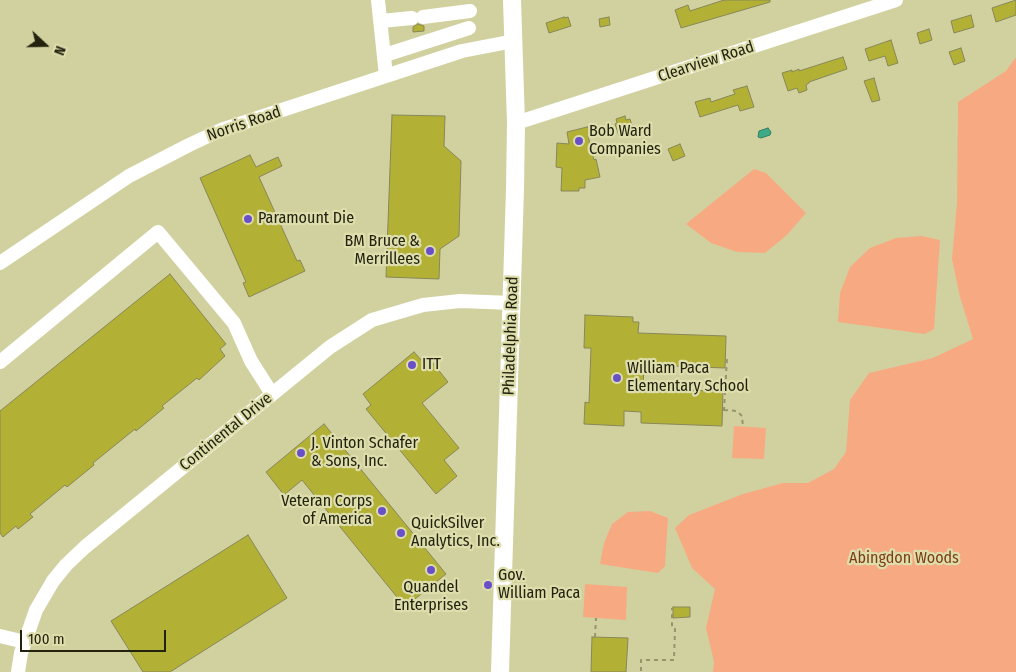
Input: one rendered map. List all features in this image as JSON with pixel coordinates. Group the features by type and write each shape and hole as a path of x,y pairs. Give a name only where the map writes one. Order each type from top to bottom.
{"main road":[{"name":"Philadelphia Road","path":"500,672 516,123 512,0"}],"street":[{"path":"378,0 386,76"},
{"name":"Clearview Road","path":"516,123 896,0"},
{"path":"381,21 470,11"},
{"path":"385,55 469,28"},
{"name":"Norris Road","path":"0,262 129,176 221,130 462,51 514,41"},
{"path":"0,362 158,232 234,323 251,360 272,394"},
{"name":"Continental Drive","path":"18,672 28,630 39,604 53,581 66,565 85,547 342,338 384,315 423,305 460,301 512,303"},
{"path":"0,636 25,642"}],"path":[{"path":"725,358 723,410 737,411 742,416 744,427"},
{"path":"641,671 641,660 674,660 675,629 672,628 672,608"},
{"path":"595,637 596,618"}],"green space":[{"name":"Abingdon Woods","path":"1016,57 1016,672 713,672 714,662 706,628 715,589 692,568 675,528 689,515 743,494 783,483 808,483 834,469 846,452 850,400 869,373 933,358 973,339 960,297 952,259 957,203 958,102 1006,71"},
{"path":"754,169 766,173 806,213 787,235 765,253 737,252 711,243 686,224"},
{"path":"922,236 940,240 934,329 925,334 838,322 840,293 850,267 870,248 896,238"},
{"path":"734,426 766,428 764,459 732,458"},
{"path":"650,511 668,518 665,566 658,573 600,564 604,543 612,524 628,512"},
{"path":"585,584 627,587 626,620 583,617"}],"shaded area":[{"path":"768,128 771,132 770,135 758,137 759,131"}],"building":[{"path":"724,0 770,0 770,2 681,28 675,10 688,5 690,11"},
{"path":"1016,0 1016,15 996,22 992,8"},
{"path":"971,15 974,27 954,33 951,21"},
{"path":"568,17 571,26 549,33 546,23"},
{"path":"609,17 610,25 600,27 599,19"},
{"path":"418,24 424,26 424,31 413,32 413,27"},
{"path":"929,29 932,40 920,44 917,33"},
{"path":"891,40 898,63 888,66 885,56 869,61 865,49"},
{"path":"961,48 965,61 954,65 949,52"},
{"path":"843,57 847,69 809,82 806,85 807,90 799,93 797,88 788,91 782,73 799,69 799,71"},
{"path":"874,78 880,100 872,102 864,81"},
{"path":"747,86 754,107 740,111 738,105 700,117 695,102 710,98 711,102 735,94 733,90"},
{"path":"392,115 445,116 444,146 461,161 459,236 440,249 439,279 386,277"},
{"path":"625,116 626,120 630,119 634,131 619,136 615,124 617,123 616,119"},
{"path":"590,127 592,135 588,136 600,177 585,180 585,188 579,188 579,191 561,191 562,168 556,167 557,143 569,144 567,132"},
{"path":"680,144 685,156 673,161 668,149"},
{"name":"Paramount Die","path":"250,155 256,167 278,157 282,166 259,177 297,261 300,260 305,271 249,297 243,283 246,282 200,178"},
{"path":"170,274 226,344 220,349 225,356 199,380 197,378 162,406 164,408 136,431 135,429 93,463 94,465 67,487 65,485 30,514 33,517 18,529 16,526 3,537 0,533 0,411"},
{"name":"William Paca Elementary School","path":"585,315 633,317 633,322 639,322 638,333 726,336 725,368 644,365 643,389 723,391 722,426 641,423 641,412 624,411 624,426 584,424 585,402 589,403 591,348 584,348"},
{"path":"414,352 423,362 429,358 448,382 422,403 459,448 444,460 457,476 436,494 366,409 371,405 363,394"},
{"path":"324,424 446,574 405,607 302,480 284,495 266,472"},
{"path":"248,535 287,598 170,672 143,672 111,621"},
{"path":"673,607 690,607 690,617 673,618"},
{"path":"592,637 628,638 626,672 591,672"}],"place":[{"name":"Bob Ward Companies","path":"579,141"},
{"name":"Paramount Die","path":"248,219"},
{"name":"BM Bruce & Merrillees","path":"430,251"},
{"name":"ITT","path":"412,365"},
{"name":"William Paca Elementary School","path":"617,378"},
{"name":"J. Vinton Schafer & Sons, Inc.","path":"301,453"},
{"name":"Veteran Corps of America","path":"382,511"},
{"name":"QuickSilver Analytics, Inc.","path":"401,533"},
{"name":"Quandel Enterprises","path":"431,570"},
{"name":"Gov. William Paca","path":"488,585"}]}
